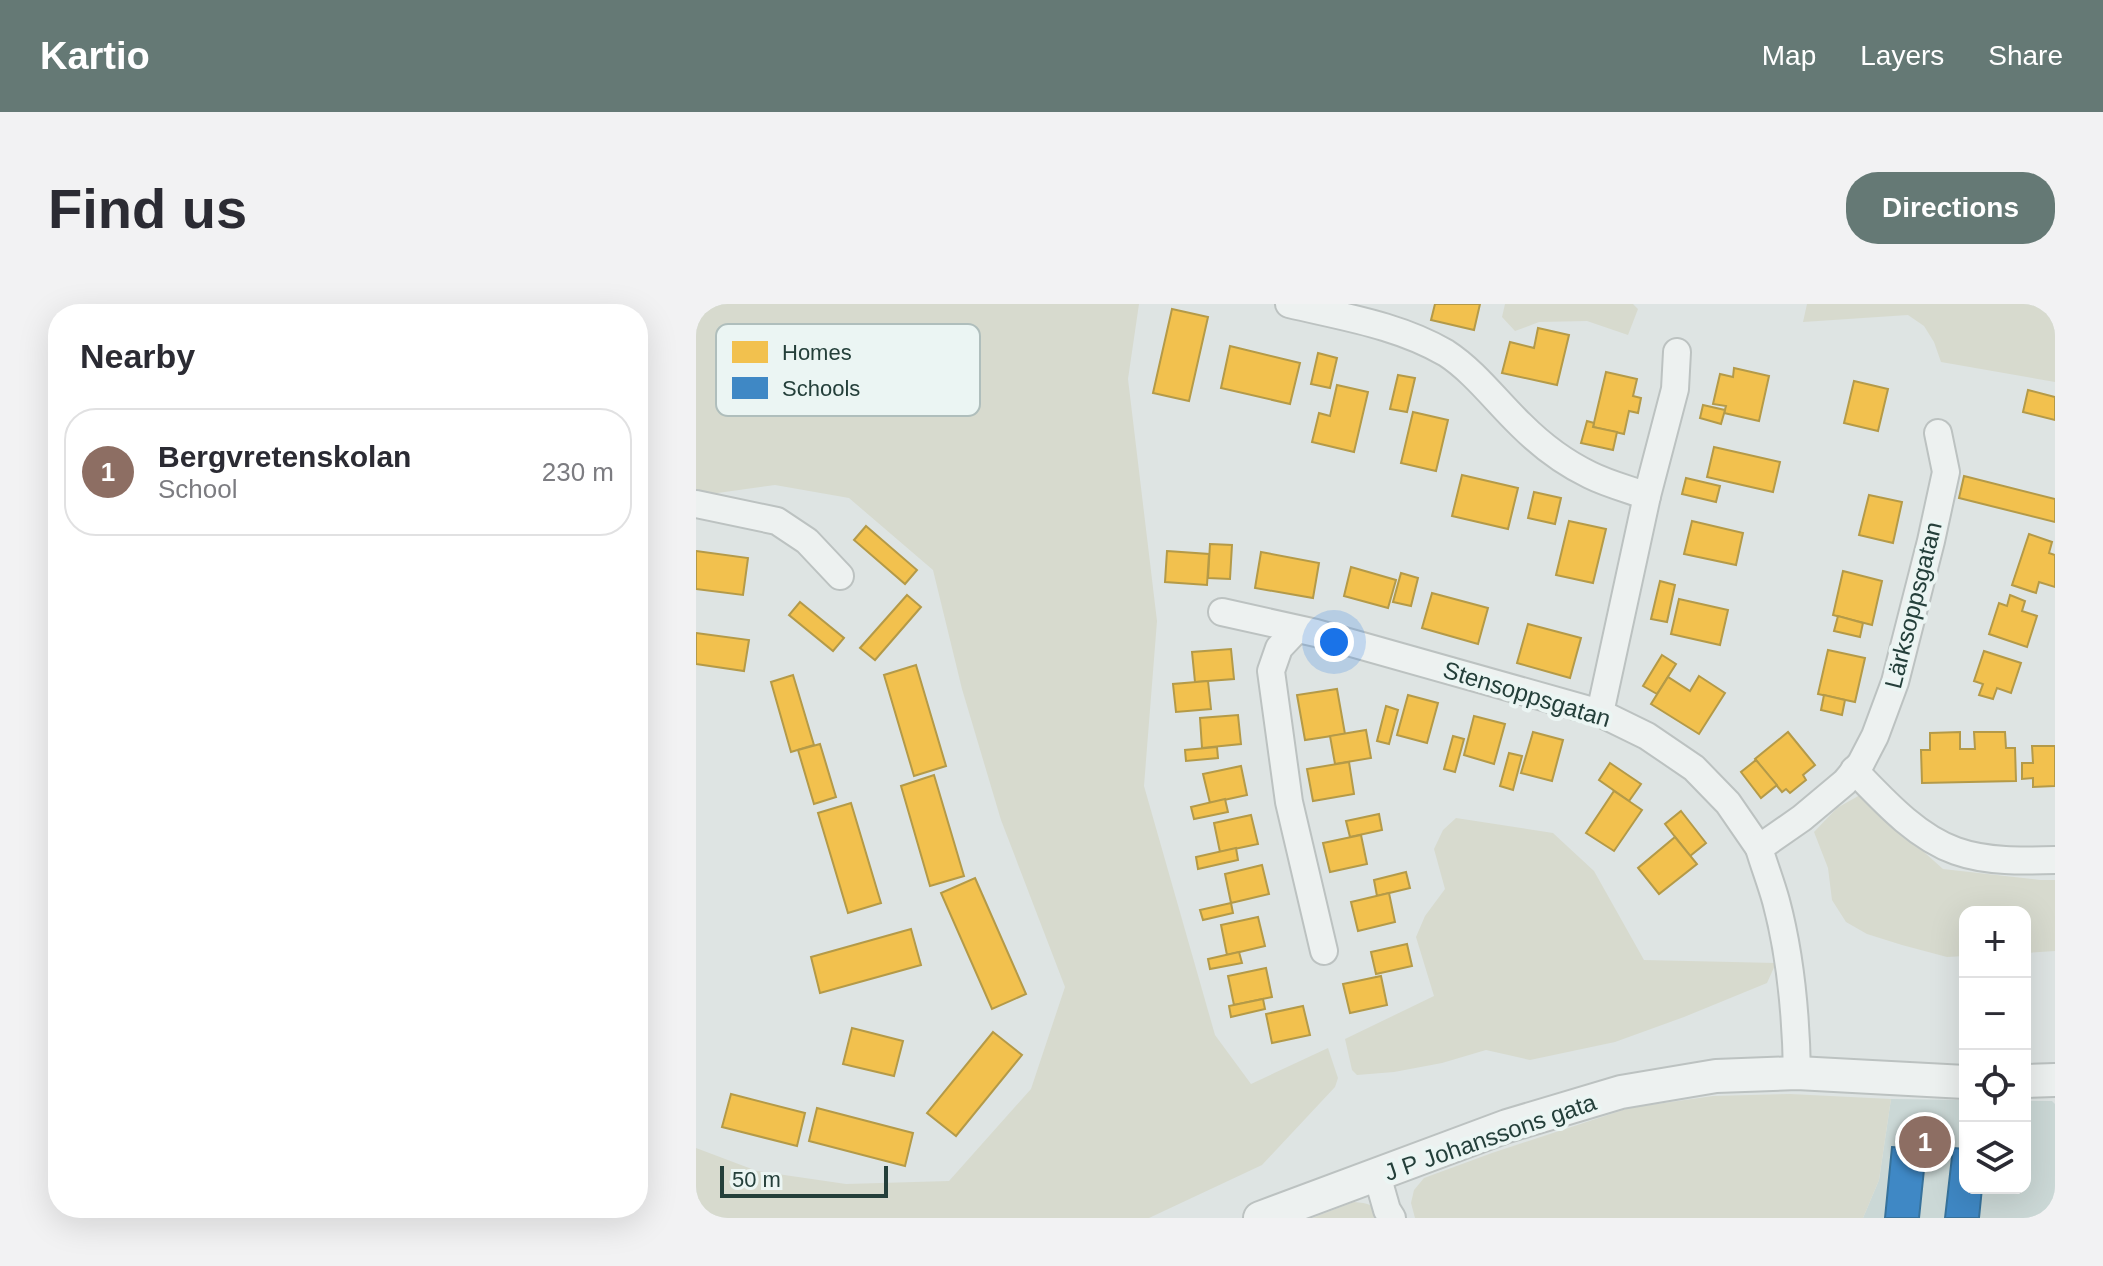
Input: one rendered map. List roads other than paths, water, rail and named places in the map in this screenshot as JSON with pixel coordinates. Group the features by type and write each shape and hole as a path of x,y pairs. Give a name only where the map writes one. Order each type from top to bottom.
{"street":[{"path":"1289,304 1408,334 1447,354 1474,375 1522,427 1557,454 1590,475 1647,496"},
{"path":"1600,713 1647,496 1675,389 1677,352"},
{"name":"Lärksoppsgatan","path":"1759,848 1845,782 1861,763 1875,736 1894,686 1946,472 1938,433"},
{"path":"696,504 777,521 807,541 840,576"},
{"name":"Stensoppsgatan","path":"1222,612 1316,633 1600,713 1647,736 1694,768 1728,803 1759,848"},
{"path":"1296,630 1279,648 1271,671 1289,802 1324,951"},
{"path":"1854,770 1909,822 1953,850 1973,856 2025,861 2055,860"},
{"path":"1759,848 1776,902 1788,964 1796,1019 1797,1073"},
{"name":"J P Johanssons gata","path":"1260,1218 1507,1126 1621,1092 1716,1076 1797,1073 1959,1082"},
{"path":"2031,1081 2055,1080"},
{"path":"1377,1175 1392,1218"}],"place":[{"name":"Bergvretenskolan","path":"1925,1142"}]}
